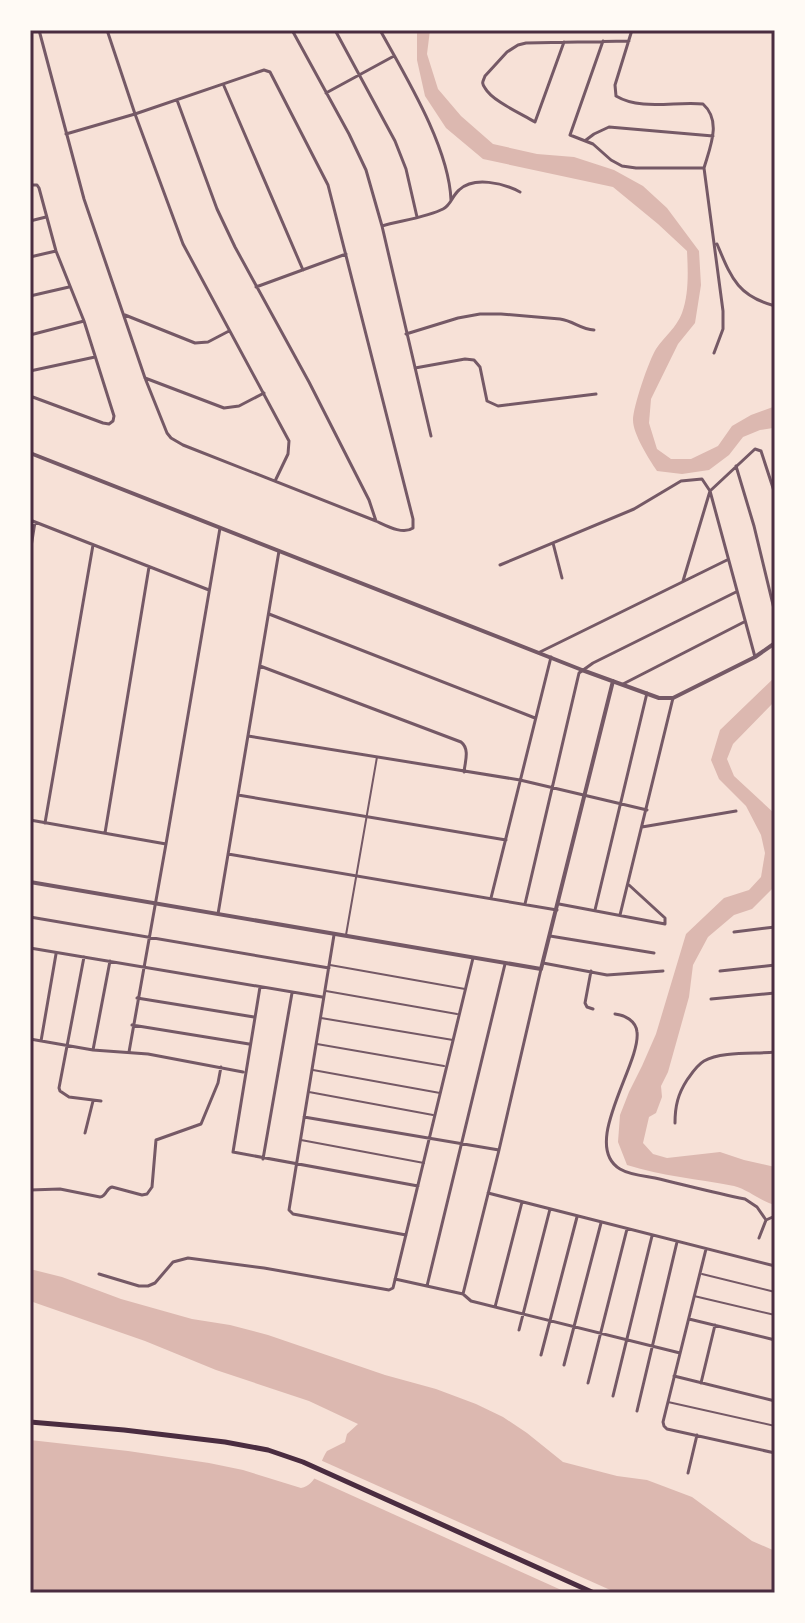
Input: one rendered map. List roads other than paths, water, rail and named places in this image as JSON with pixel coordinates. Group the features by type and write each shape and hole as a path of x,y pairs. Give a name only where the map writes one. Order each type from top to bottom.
{"main road":[{"path":"30,1422 124,1430 268,1450 303,1462 594,1593"}],"street":[{"path":"39,30 66,134 87,208 145,378 171,438 376,521 411,531 413,519 328,185 268,71 66,134"},
{"path":"107,30 183,244 289,441 289,450 275,480"},
{"path":"292,30 366,170 431,436"},
{"path":"335,30 401,155 417,217"},
{"path":"380,30 437,139 451,200"},
{"path":"632,30 615,85 616,96 639,104 703,104 712,115 713,136 704,170 723,319 723,329 714,353"},
{"path":"564,42 535,122 484,88 482,80 507,52 518,45 526,43 564,42 603,41 629,41"},
{"path":"603,41 570,135 586,140 622,166 704,170"},
{"path":"326,93 394,56"},
{"path":"223,84 303,270"},
{"path":"177,100 217,209 255,287 363,487 376,521"},
{"path":"586,140 609,127 713,136"},
{"path":"382,226 440,210 449,204 461,187 477,182 500,184 520,192"},
{"path":"30,185 38,186 56,251 84,321 114,416 111,423 103,423 30,396"},
{"path":"30,221 46,217"},
{"path":"714,237 737,286 765,304 775,306"},
{"path":"30,257 56,251"},
{"path":"255,287 346,254"},
{"path":"30,296 70,287"},
{"path":"123,314 195,343 208,342 229,331"},
{"path":"406,334 469,316 490,314 560,319 581,329 594,330"},
{"path":"30,335 84,321"},
{"path":"30,371 95,357"},
{"path":"414,368 474,360 480,367 487,401 498,406 596,394"},
{"path":"145,378 224,408 239,406 264,393"},
{"path":"683,581 710,491 752,451 759,450 764,457 775,494"},
{"path":"30,453 582,670 664,699 673,698 755,657 775,643"},
{"path":"736,466 775,613"},
{"path":"500,565 634,509 681,481 702,479 710,491 755,657"},
{"path":"30,553 33,521 209,590"},
{"path":"129,1052 220,527"},
{"path":"552,542 562,578"},
{"path":"45,823 93,545"},
{"path":"218,914 279,551"},
{"path":"539,653 727,560"},
{"path":"105,833 149,567"},
{"path":"525,904 576,681 582,670 736,592"},
{"path":"269,614 535,718"},
{"path":"622,684 744,622"},
{"path":"491,898 551,657"},
{"path":"260,666 461,742 466,747 464,772"},
{"path":"463,1294 613,681"},
{"path":"595,910 647,693"},
{"path":"620,915 673,698"},
{"path":"248,736 553,786 647,810"},
{"path":"238,795 506,840"},
{"path":"642,827 736,811"},
{"path":"30,820 166,844"},
{"path":"228,854 557,910"},
{"path":"30,882 505,963 613,976 663,971"},
{"path":"559,904 666,923 665,918 628,883"},
{"path":"30,917 329,966"},
{"path":"734,932 775,927"},
{"path":"334,934 289,1208 293,1214 406,1235"},
{"path":"550,936 654,953"},
{"path":"30,954 30,948 323,997"},
{"path":"41,1041 56,952"},
{"path":"84,957 60,1091 69,1097 101,1101"},
{"path":"99,1274 148,1286 155,1283 173,1262 188,1258 392,1289 473,958"},
{"path":"93,1050 110,961"},
{"path":"427,1286 505,963"},
{"path":"720,971 775,965"},
{"path":"591,971 585,1003 593,1009"},
{"path":"260,987 233,1152 418,1186"},
{"path":"263,1159 292,992"},
{"path":"711,999 775,993"},
{"path":"137,998 254,1017"},
{"path":"615,1014 630,1019 637,1030 636,1045 612,1113 608,1156 618,1169 637,1175 745,1199 757,1207 766,1220"},
{"path":"132,1025 249,1044"},
{"path":"30,1039 93,1050 148,1054 245,1072"},
{"path":"675,1123 677,1099 701,1062 711,1057 775,1052"},
{"path":"30,1190 60,1189 100,1197 112,1187 147,1194 152,1187 156,1140 201,1124 218,1083 221,1067"},
{"path":"85,1133 93,1100"},
{"path":"304,1117 499,1150"},
{"path":"488,1193 775,1266"},
{"path":"495,1307 522,1202"},
{"path":"519,1330 550,1209"},
{"path":"759,1238 766,1220 775,1216"},
{"path":"541,1355 577,1217"},
{"path":"564,1365 601,1223"},
{"path":"588,1383 627,1229"},
{"path":"613,1396 652,1236"},
{"path":"637,1411 677,1242"},
{"path":"706,1249 664,1426 775,1453"},
{"path":"395,1279 463,1294 471,1301 680,1353"},
{"path":"689,1319 775,1340"},
{"path":"701,1383 715,1325"},
{"path":"674,1376 775,1401"},
{"path":"688,1473 697,1435"}],"lane":[{"path":"346,936 377,757"},
{"path":"329,966 465,989"},
{"path":"325,991 459,1014"},
{"path":"320,1018 453,1040"},
{"path":"316,1043 447,1066"},
{"path":"312,1070 440,1093"},
{"path":"308,1092 435,1115"},
{"path":"300,1140 424,1163"},
{"path":"700,1273 775,1292"},
{"path":"694,1296 775,1315"},
{"path":"668,1402 775,1426"}]}
